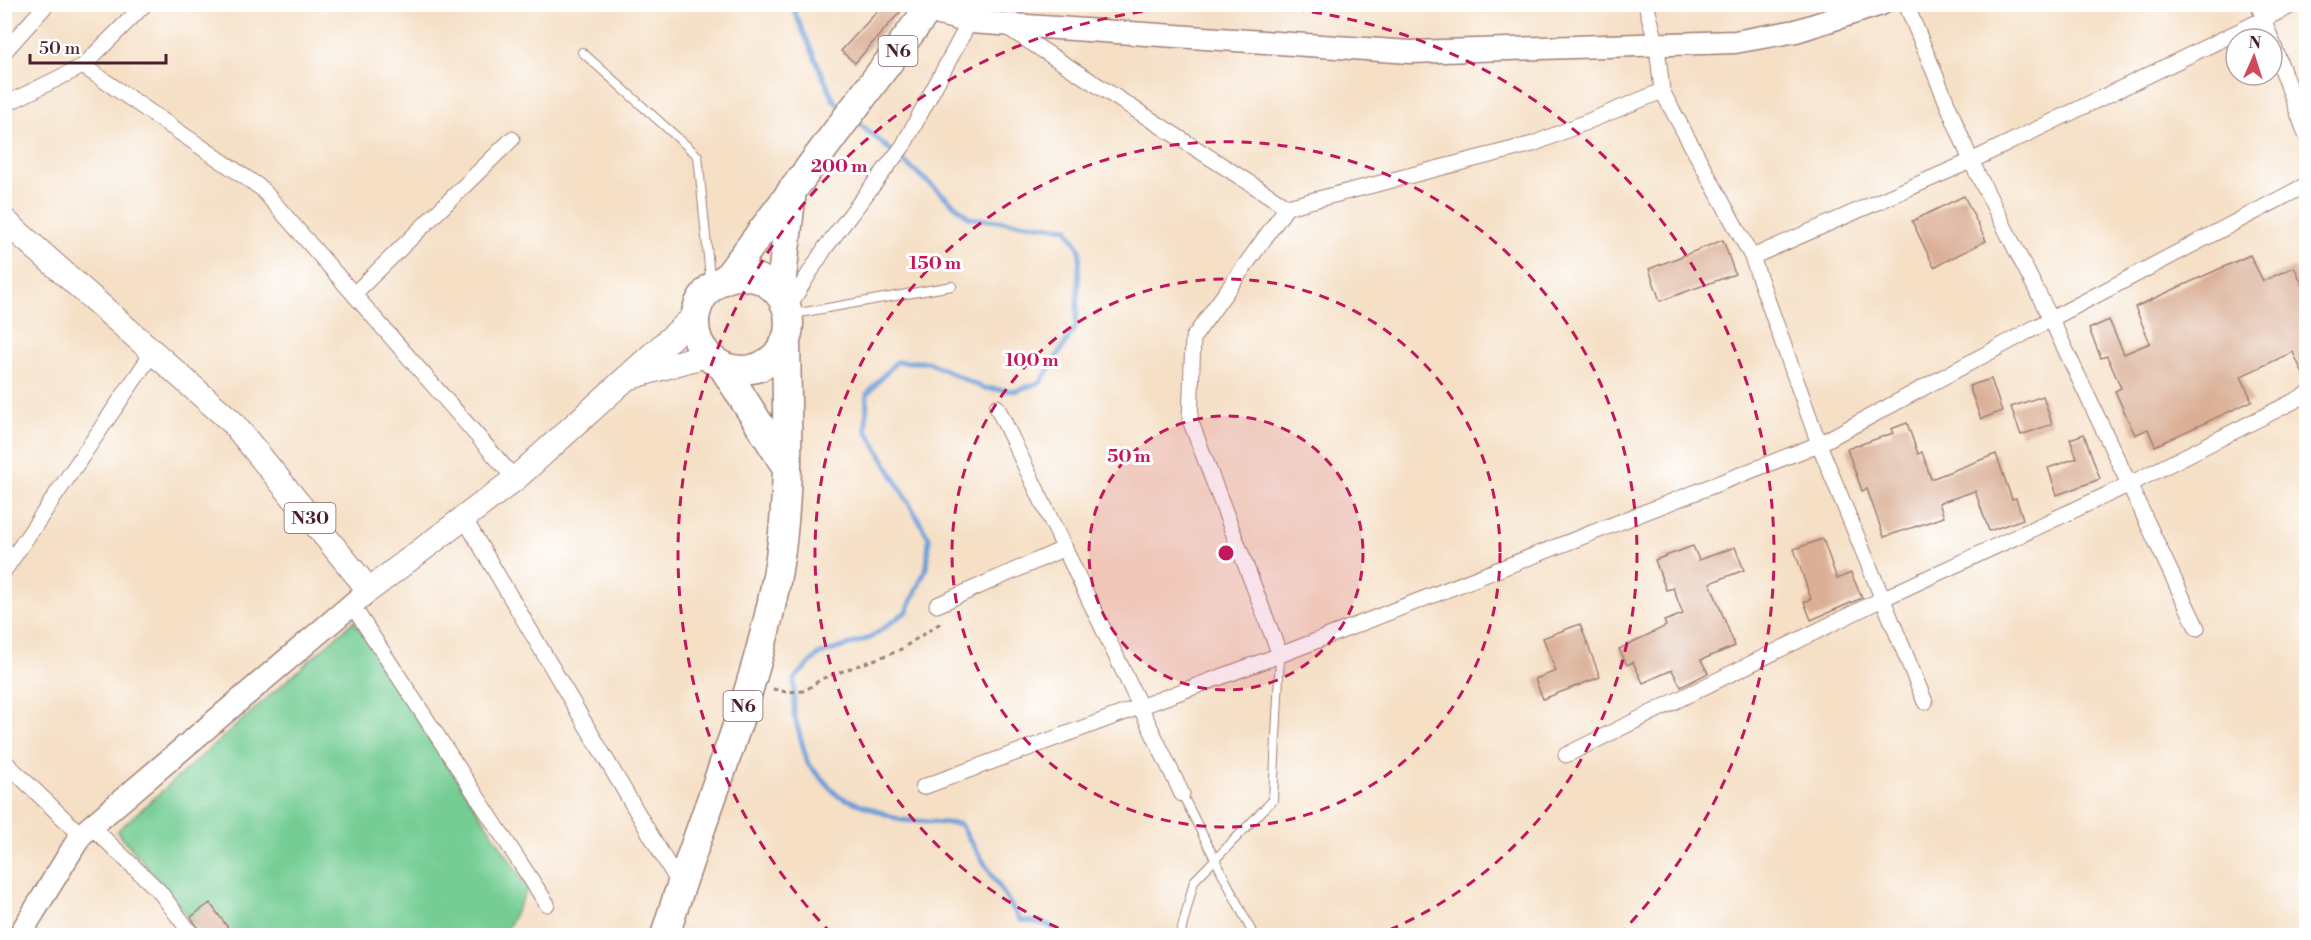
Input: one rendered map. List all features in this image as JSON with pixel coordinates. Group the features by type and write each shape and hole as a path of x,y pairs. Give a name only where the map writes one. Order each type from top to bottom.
{"highway":[{"name":"N6","path":"695,316 700,300 718,283 793,188 930,8"},
{"name":"N6","path":"665,936 680,885 751,684 777,574 787,468 785,315 793,188"},
{"path":"715,361 744,371 765,365 780,351 785,315 769,285 756,278 740,276 718,283"},
{"path":"695,316 694,330 698,343 715,361 787,468"}],"main road":[{"path":"930,8 975,13 1003,25 1410,52 1735,42 1796,31 1881,4"},
{"name":"N30","path":"4,220 232,422 361,597"},
{"path":"19,936 86,830 361,597 515,479 695,316"},
{"path":"628,378 715,361"}],"street":[{"path":"4,52 47,4"},
{"path":"4,105 83,66 145,4"},
{"path":"1646,4 1657,46 1662,92 1752,257 1819,444 1925,702"},
{"path":"1906,4 1971,161 2051,319 2197,628"},
{"path":"1752,257 1971,161 2261,12 2295,4"},
{"path":"2261,12 2267,27"},
{"path":"785,315 825,248 885,173 903,146 975,13"},
{"path":"1003,25 1287,207"},
{"path":"83,66 261,189 515,479"},
{"path":"2284,73 2307,135"},
{"path":"1280,655 1190,420 1193,338 1287,207 1533,144 1662,92"},
{"path":"354,294 512,139"},
{"path":"923,787 1280,655 1819,444 2307,185"},
{"path":"4,571 153,352"},
{"path":"1566,755 1882,599 2128,485 2307,394"},
{"path":"997,407 1182,794"},
{"path":"464,518 680,885"},
{"path":"936,605 1065,548"},
{"path":"361,597 547,904"},
{"path":"4,761 159,891 193,936"}],"lane":[{"path":"582,52 698,156 718,283"},
{"path":"785,315 952,286"},
{"path":"1180,936 1194,881 1273,800 1280,655"},
{"path":"1182,794 1254,936"}],"path":[{"path":"786,692 805,691 821,679 898,651 939,624 936,605"}],"green space":[{"path":"354,621 528,888 504,935 204,935 117,831"}],"building":[{"path":"884,4 907,4 855,63 841,51"},
{"path":"1964,196 1986,241 1934,267 1912,221"},
{"path":"1723,240 1735,274 1660,301 1649,269"},
{"path":"2250,255 2263,281 2294,267 2307,293 2307,383 2293,352 2241,376 2252,401 2155,446 2148,429 2135,435 2115,391 2121,388 2107,356 2101,358 2089,329 2109,320 2124,354 2150,343 2135,307"},
{"path":"1991,379 2002,411 1981,419 1969,386"},
{"path":"2043,396 2052,424 2021,435 2011,407"},
{"path":"1907,423 1918,454 1922,452 1931,479 1996,454 2012,499 2016,498 2023,519 1989,531 1975,491 1939,503 1944,517 1884,537 1867,489 1862,491 1847,449 1893,433 1891,429"},
{"path":"2084,434 2100,479 2057,495 2048,468 2077,458 2070,439"},
{"path":"1823,539 1837,579 1851,573 1862,598 1811,620 1804,602 1811,599 1794,549"},
{"path":"1693,546 1699,560 1735,547 1744,570 1710,583 1735,646 1701,660 1708,673 1681,687 1672,670 1643,683 1633,662 1627,665 1619,649 1666,626 1664,621 1683,614 1673,588 1666,590 1655,560"},
{"path":"1580,624 1600,677 1543,699 1535,679 1556,671 1543,638"},
{"path":"210,903 234,936 204,936 191,917"}],"waterway":[{"path":"791,4 834,101 844,110"},
{"path":"855,120 970,218 1067,228 1080,250 1076,326 1041,382 1015,391 983,388 928,362 896,362 867,394 866,429 929,538 927,566 907,611 870,638 818,655 794,679 794,715 808,764 838,796 901,820 960,824 1020,920 1050,925 1055,936"}]}
